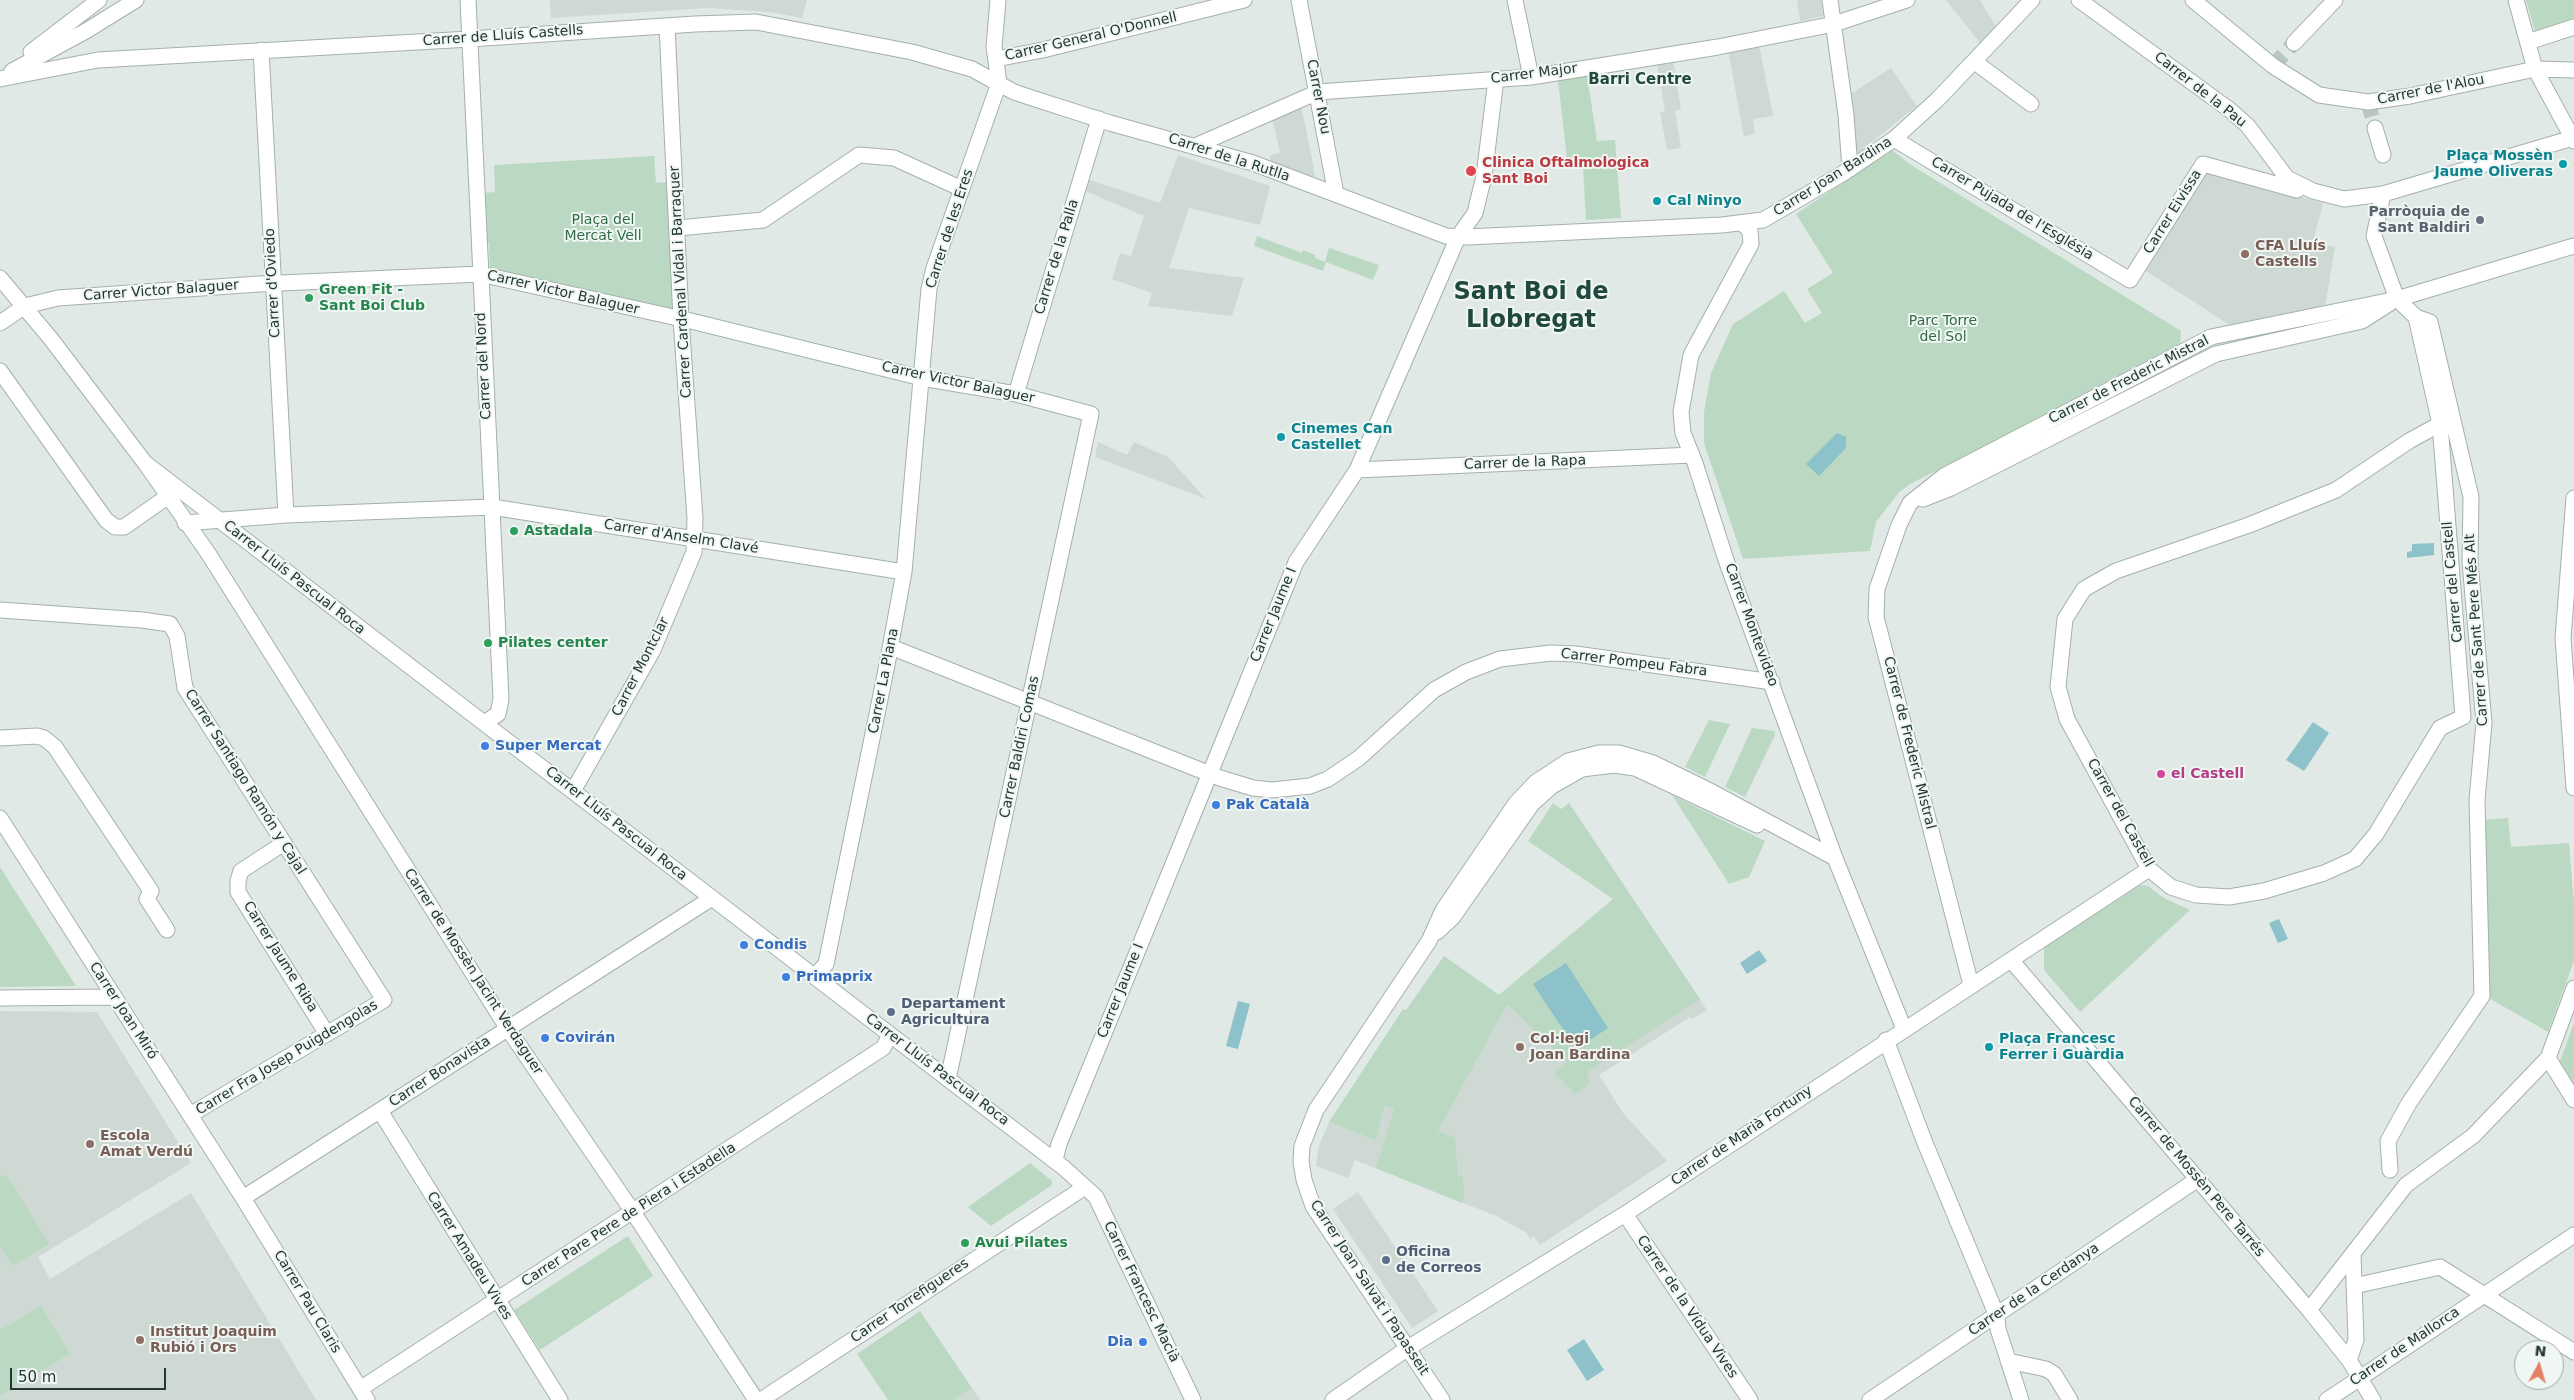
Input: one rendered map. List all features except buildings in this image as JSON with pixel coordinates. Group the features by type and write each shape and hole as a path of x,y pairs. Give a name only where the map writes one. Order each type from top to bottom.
{"street":[{"path":"0,78 100,0"},
{"path":"0,78 86,31 136,0"},
{"name":"Carrer del Nord","path":"468,0 501,699 498,714 484,723"},
{"path":"998,0 996,59 998,83"},
{"name":"Carrer General O'Donnell","path":"996,59 1043,50 1244,0"},
{"name":"Carrer Nou","path":"1299,0 1336,194"},
{"path":"1515,0 1531,77"},
{"path":"1830,0 1850,169"},
{"name":"Carrer Major","path":"1195,146 1318,92 1531,77 1718,47 1834,24 1907,0"},
{"name":"Carrer Joan Bardina","path":"1458,237 1743,224 1763,220 1850,169 1894,138 1975,62 2032,0"},
{"name":"Carrer de la Pau","path":"2079,0 2230,110 2248,126 2287,178 2313,191 2344,199 2574,140"},
{"name":"Carrer de l'Alou","path":"2193,0 2273,66 2319,95 2368,102 2410,96 2528,71 2574,70"},
{"path":"2294,43 2335,0"},
{"path":"2516,0 2528,39 2528,71 2574,140"},
{"name":"Carrer de Lluís Castells","path":"0,78 98,60 756,22 912,52 972,69 998,83"},
{"name":"Carrer Cardenal Vidal i Barraquer","path":"667,26 681,319 695,537"},
{"path":"2528,39 2574,27"},
{"name":"Carrer d'Oviedo","path":"261,50 286,515"},
{"path":"1975,62 2031,104"},
{"name":"Carrer Jaume I","path":"1055,1160 1059,1144 1296,562 1357,470 1458,237 1475,213 1484,176 1496,80"},
{"name":"Carrer de la Rutlla","path":"998,83 1014,92 1099,120 1253,163 1446,236 1458,237"},
{"name":"Carrer de les Eres","path":"922,378 929,289 934,268 998,83"},
{"name":"Carrer de la Palla","path":"1016,394 1099,120"},
{"path":"2375,128 2383,155"},
{"name":"Carrer Pujada de l'Església","path":"1894,138 2130,280"},
{"path":"678,228 763,220 859,155 894,158 962,189"},
{"name":"Carrer Eivissa","path":"2130,280 2203,164 2303,192 2313,191"},
{"path":"2384,189 2374,236 2397,298 2416,317"},
{"name":"Carrer Montevideo","path":"1743,224 1750,232 1751,244 1691,355 1681,419 1683,433 1726,560 1835,858 1904,1029"},
{"name":"Carrer de Frederic Mistral","path":"1971,985 1876,617 1877,589 1899,525 1910,504 1944,476 2211,337 2397,298 2574,246"},
{"name":"Carrer Victor Balaguer","path":"25,306 58,298 273,284 480,274 681,319 922,378 1016,394 1091,414"},
{"name":"Carrer Lluís Pascual Roca","path":"0,278 25,306 145,463 166,497 196,539"},
{"path":"0,323 25,306"},
{"name":"Carrer del Castell","path":"2416,317 2440,424 2463,717 2440,728 2376,834 2355,859 2324,873 2264,892 2229,897 2196,895 2171,887 2149,869 2067,719 2058,687 2065,619 2084,590 2116,571 2249,525 2336,490 2409,441 2440,424"},
{"name":"Carrer de Sant Pere Més Alt","path":"2390,1170 2388,1141 2409,1103 2482,996 2477,800 2484,723 2470,562 2471,498 2430,322 2416,317"},
{"path":"0,371 106,520 116,527 124,527 166,497"},
{"name":"Carrer La Plana","path":"815,976 826,964 891,647 904,572 922,378"},
{"name":"Carrer Baldiri Comas","path":"948,1079 1091,414"},
{"name":"Carrer de la Rapa","path":"1357,470 1692,455"},
{"name":"Carrer Lluís Pascual Roca","path":"145,463 1055,1160 1084,1187"},
{"path":"2574,498 2563,638 2574,788"},
{"name":"Carrer d'Anselm Clavé","path":"185,523 286,515 492,507 695,537 774,552 904,572"},
{"name":"Carrer Montclar","path":"573,791 653,650 694,552 695,537"},
{"name":"Carrer de Mossèn Jacint Verdaguer","path":"196,539 208,554 508,1029 634,1212 756,1400"},
{"name":"Carrer Santiago Ramón y Cajal","path":"0,610 142,620 170,624 177,636 185,688 384,1000"},
{"name":"Carrer Pompeu Fabra","path":"891,647 1209,773 1254,788 1272,790 1310,786 1328,779 1359,758 1424,700 1449,681 1485,664 1519,656 1576,654 1772,682"},
{"path":"0,738 37,736 44,738 54,747 152,891 147,899 167,930"},
{"name":"Carrer Joan Salvat i Papasseit","path":"1442,1400 1313,1206 1304,1180 1301,1160 1302,1146 1316,1110 1429,940 1444,910 1516,803 1548,772 1583,756 1619,754 1653,763 1712,792 1835,858"},
{"name":"Carrer Joan Miró","path":"0,818 245,1201"},
{"name":"Carrer Jaume Riba","path":"284,843 241,871 238,881 238,892 327,1034"},
{"name":"Carrer de Marià Fortuny","path":"1333,1400 1408,1348 1625,1214 1886,1040 2149,869"},
{"name":"Carrer Bonavista","path":"245,1201 380,1111 712,898"},
{"name":"Carrer de Mossèn Pere Tarrés","path":"2010,960 2308,1310 2349,1360 2373,1400"},
{"path":"2308,1310 2406,1185 2473,1136 2548,1058 2574,988"},
{"path":"0,998 114,997"},
{"name":"Carrer Fra Josep Puigdengolas","path":"190,1115 384,1000"},
{"name":"Carrer Pare Pere de Piera i Estadella","path":"364,1395 497,1301 883,1048 890,1035"},
{"path":"1886,1040 1925,1143 1996,1316 1998,1329 2021,1400"},
{"path":"2548,1058 2574,1100"},
{"name":"Carrer Amadeu Vives","path":"380,1111 560,1400"},
{"name":"Carrer de la Cerdanya","path":"1870,1400 2198,1179"},
{"name":"Carrer Torrefigueres","path":"761,1400 1084,1187"},
{"name":"Carrer Francesc Macià","path":"1084,1187 1096,1197 1193,1400"},
{"name":"Carrer Pau Claris","path":"245,1201 364,1395"},
{"name":"Carrer de la Vídua Vives","path":"1625,1214 1750,1400"},
{"name":"Carrer de Mallorca","path":"2327,1400 2574,1235"},
{"path":"2349,1360 2356,1340 2353,1254"},
{"path":"2354,1286 2440,1267 2574,1352"},
{"path":"2008,1361 2046,1369 2054,1374 2070,1400"}],"shaded area":[{"path":"550,0 807,0 802,18 770,12 707,8 551,18"},
{"path":"1797,0 1821,0 1823,16 1800,21"},
{"path":"1946,0 1980,0 1996,27 1981,44"},
{"path":"1759,44 1773,116 1753,119 1755,133 1744,137 1728,50"},
{"path":"1673,61 1681,109 1675,111 1681,148 1667,150 1660,112 1665,111 1657,64"},
{"path":"1891,68 1917,106 1854,156 1849,95"},
{"path":"1301,105 1315,177 1271,162 1270,156 1280,152 1272,118"},
{"path":"1178,155 1270,186 1260,225 1189,208 1169,268 1244,278 1232,316 1148,306 1152,293 1112,279 1120,253 1131,256 1144,216 1083,190 1087,179 1160,203"},
{"name":"CFA Lluís Castells","path":"2207,170 2323,203 2313,243 2335,247 2325,307 2233,327 2146,271"},
{"path":"1098,442 1127,455 1134,442 1168,457 1206,499 1095,457"},
{"name":"Col·legi Joan Bardina","path":"1626,889 1707,1010 1692,1019 1690,1017 1599,1075 1623,1113 1667,1161 1540,1245 1534,1236 1530,1239 1527,1233 1496,1216 1355,1160 1348,1178 1316,1166 1319,1146 1329,1122 1376,1139 1387,1097 1444,956 1499,995"},
{"path":"0,1011 97,1012 191,1163 38,1257 50,1279 191,1193 316,1400 0,1400"},
{"name":"Oficina de Correos","path":"1358,1192 1438,1311 1412,1328 1333,1209"},
{"path":"972,1388 980,1400 953,1400"}],"green space":[{"path":"2526,0 2574,0 2574,22 2536,35"},
{"path":"1587,75 1597,141 1615,140 1621,218 1586,220 1583,168 1568,168 1558,80"},
{"name":"Parc Torre del Sol","path":"1892,150 1911,165 2181,331 2180,347 1912,483 1899,492 1876,522 1870,551 1743,559 1704,443 1704,412 1711,373 1733,324 1784,291 1805,323 1822,313 1807,289 1833,273 1796,214"},
{"name":"Plaça del Mercat Vell","path":"654,156 656,183 669,182 677,315 490,271 489,243 486,243 483,193 495,192 494,165"},
{"path":"1257,236 1302,253 1303,250 1325,262 1329,248 1379,265 1373,280 1326,262 1323,271 1254,246"},
{"path":"1709,720 1730,724 1705,777 1685,767"},
{"path":"1752,728 1774,731 1775,735 1745,797 1725,787"},
{"path":"1672,795 1765,841 1749,877 1729,884"},
{"path":"1553,803 1561,809 1569,803 1700,999 1587,1072 1590,1083 1575,1094 1555,1073 1567,1062 1507,1004 1438,1131 1455,1138 1458,1177 1463,1176 1464,1196 1462,1203 1376,1168 1394,1109 1385,1105 1376,1140 1329,1122 1403,1009 1406,1010 1444,956 1499,995 1613,899 1528,841"},
{"path":"2508,818 2511,847 2569,843 2574,905 2574,961 2548,1032 2487,997 2487,876 2483,820"},
{"path":"0,867 76,986 0,987"},
{"path":"2140,885 2148,886 2164,898 2190,910 2080,1012 2044,970 2044,948"},
{"path":"2574,1023 2574,1084 2560,1061"},
{"path":"1030,1163 1052,1181 1052,1185 991,1226 968,1207"},
{"path":"6,1174 49,1244 13,1266 0,1246 0,1178"},
{"path":"628,1236 653,1276 540,1350 514,1310"},
{"path":"41,1306 70,1354 0,1396 0,1330"},
{"path":"920,1311 972,1388 953,1400 888,1400 857,1354"}],"water":[{"path":"1837,433 1846,437 1846,448 1819,476 1806,464"},
{"path":"2434,543 2434,555 2407,558 2407,552 2412,551 2412,544"},
{"path":"2313,722 2329,733 2304,771 2286,760"},
{"path":"2279,919 2288,939 2278,943 2269,923"},
{"path":"1759,950 1767,961 1747,974 1740,963"},
{"path":"1566,963 1608,1028 1576,1049 1533,984"},
{"path":"1238,1001 1250,1004 1238,1049 1226,1046"},
{"path":"1584,1339 1604,1370 1587,1381 1567,1350"}],"tunnel":[{"path":"2273,66 2294,43"},
{"path":"2368,102 2375,128"}],"place":[{"name":"Plaça Mossèn Jaume Oliveras","path":"2563,164"},
{"name":"Clinica Oftalmologica Sant Boi","path":"1471,171"},
{"name":"Cal Ninyo","path":"1657,201"},
{"name":"Parròquia de Sant Baldiri","path":"2480,220"},
{"name":"CFA Lluís Castells","path":"2245,254"},
{"name":"Green Fit - Sant Boi Club","path":"309,298"},
{"name":"Cinemes Can Castellet","path":"1281,437"},
{"name":"Astadala","path":"514,531"},
{"name":"Pilates center","path":"488,643"},
{"name":"Super Mercat","path":"485,746"},
{"name":"el Castell","path":"2161,774"},
{"name":"Pak Català","path":"1216,805"},
{"name":"Condis","path":"744,945"},
{"name":"Primaprix","path":"786,977"},
{"name":"Departament Agricultura","path":"891,1012"},
{"name":"Covirán","path":"545,1038"},
{"name":"Col·legi Joan Bardina","path":"1520,1047"},
{"name":"Plaça Francesc Ferrer i Guàrdia","path":"1989,1047"},
{"name":"Escola Amat Verdú","path":"90,1144"},
{"name":"Avui Pilates","path":"965,1243"},
{"name":"Oficina de Correos","path":"1386,1260"},
{"name":"Institut Joaquim Rubió i Ors","path":"140,1340"},
{"name":"Dia","path":"1143,1342"}],"district":[{"name":"Barri Centre","path":"1640,80"},
{"name":"Sant Boi de Llobregat","path":"1531,307"}]}
